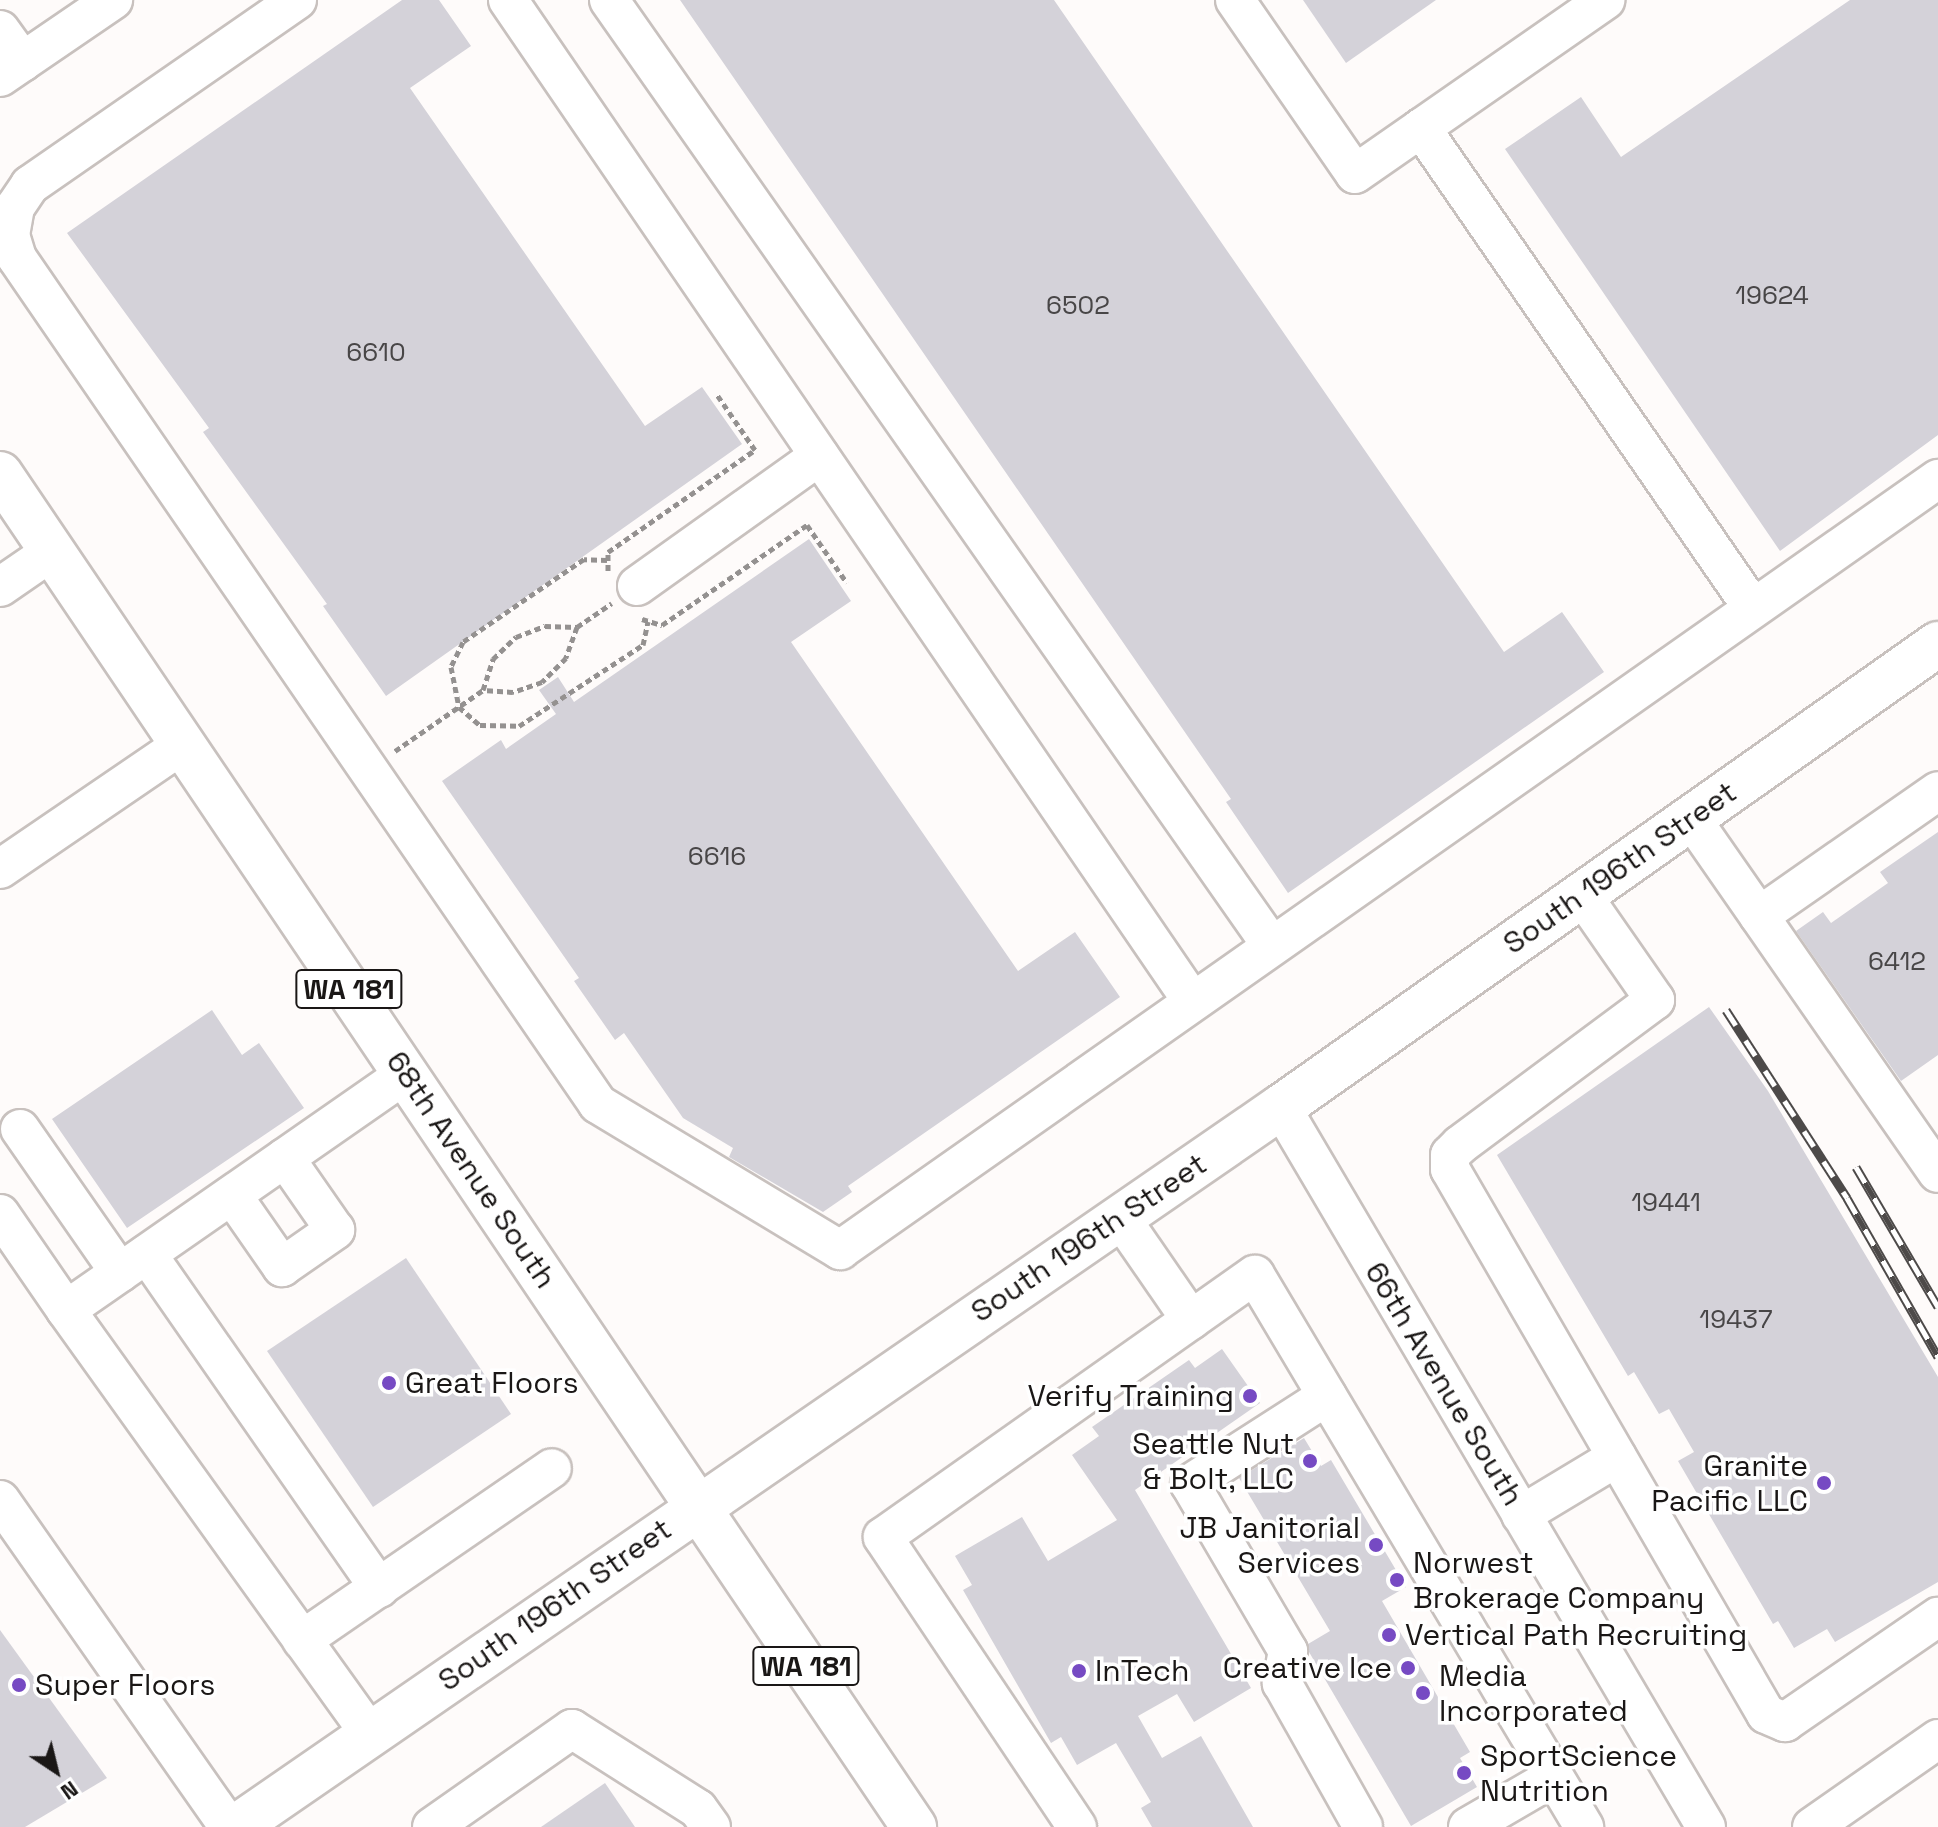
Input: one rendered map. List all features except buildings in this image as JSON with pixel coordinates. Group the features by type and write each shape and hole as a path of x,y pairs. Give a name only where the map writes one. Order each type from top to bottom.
{"main road":[{"name":"68th Avenue South","path":"0,474 914,1827"},
{"name":"South 196th Street","path":"236,1827 697,1505 1281,1107 1938,644"}],"street":[{"path":"0,30 11,69 113,0"},
{"path":"297,0 30,185 15,207 10,235 17,258 598,1104 840,1250 1938,479"},
{"path":"508,0 1192,1001"},
{"path":"609,0 1272,946"},
{"path":"1235,0 1355,174 1605,0"},
{"path":"1421,128 1752,607"},
{"path":"627,592 819,456"},
{"path":"0,587 51,552"},
{"path":"0,869 183,744"},
{"path":"1759,916 1938,791"},
{"path":"1691,818 1938,1173"},
{"path":"1582,895 1655,1000 1460,1145 1450,1155 1450,1169 1766,1714 1785,1722 1938,1617"},
{"path":"66,1310 406,1074"},
{"name":"66th Avenue South","path":"1281,1107 1706,1827"},
{"path":"20,1129 134,1263 379,1588"},
{"path":"232,1195 282,1267 335,1230 285,1158"},
{"path":"0,1214 370,1734"},
{"path":"1120,1217 1191,1320"},
{"path":"1077,1827 883,1537 1255,1275 1584,1827"},
{"path":"1327,1396 1190,1484 1288,1651 1282,1683 1363,1827"},
{"path":"1521,1515 1617,1457"},
{"path":"302,1640 552,1468"},
{"path":"0,1500 229,1827"},
{"path":"432,1827 572,1729 698,1809 711,1827"},
{"path":"1812,1827 1861,1813 1938,1739"},
{"path":"1468,1827 1554,1777"}],"path":[{"path":"608,560 584,559 463,642 450,681 459,707 480,725 519,726 643,645 648,622"},
{"path":"483,690 513,692 542,682 566,658 577,627 627,592"},
{"path":"369,769 483,690 493,659 516,637 545,626 577,627"}],"railway":[{"path":"1726,1010 1847,1198 1938,1357"},
{"path":"1856,1167 1938,1307"}],"place":[{"name":"Great Floors","path":"389,1383"},
{"name":"Verify Training","path":"1250,1396"},
{"name":"Seattle Nut & Bolt, LLC","path":"1310,1461"},
{"name":"Granite Pacific LLC","path":"1824,1483"},
{"name":"JB Janitorial Services","path":"1376,1545"},
{"name":"Norwest Brokerage Company","path":"1397,1580"},
{"name":"Vertical Path Recruiting","path":"1389,1635"},
{"name":"Creative Ice","path":"1408,1668"},
{"name":"InTech","path":"1079,1671"},
{"name":"Super Floors","path":"19,1685"},
{"name":"Media Incorporated","path":"1423,1693"},
{"name":"SportScience Nutrition","path":"1464,1773"}]}
